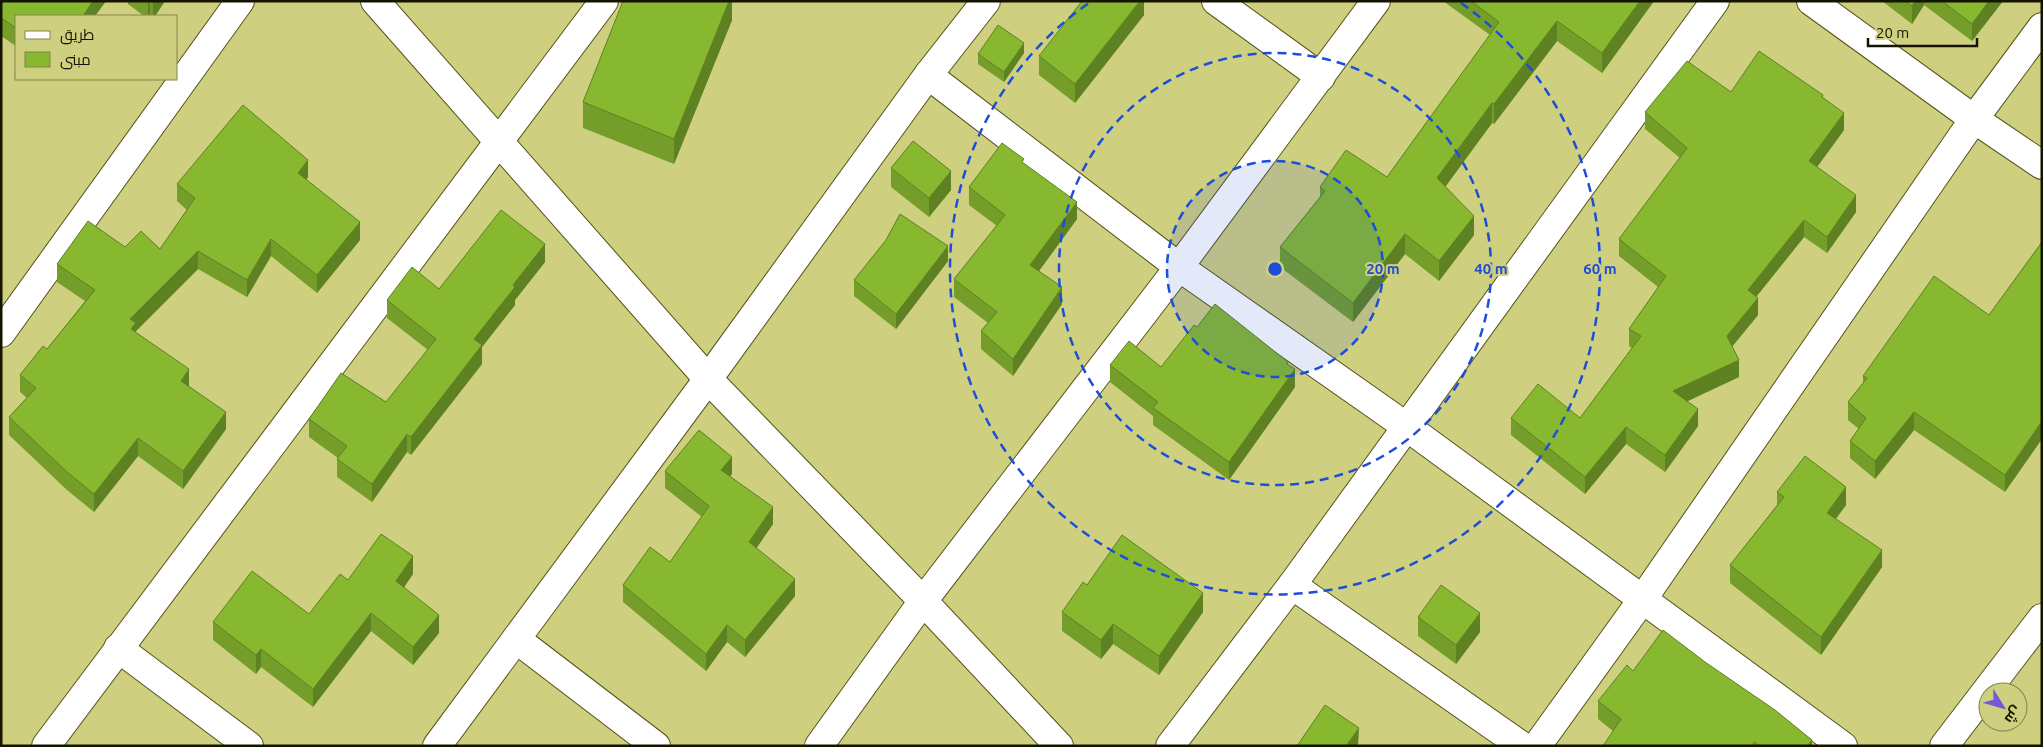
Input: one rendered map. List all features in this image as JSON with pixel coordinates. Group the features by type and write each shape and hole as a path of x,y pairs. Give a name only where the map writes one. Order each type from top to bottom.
{"street":[{"path":"1,333 240,1"},
{"path":"375,1 708,379 923,601 1059,746"},
{"path":"46,746 499,144 604,1"},
{"path":"1216,1 1321,77"},
{"path":"819,746 923,601 1179,267 1376,1"},
{"path":"1170,746 1292,585 1715,1"},
{"path":"1810,1 1974,119 2042,165"},
{"path":"437,746 708,379 980,3"},
{"path":"1536,746 1642,600 1974,119 2042,27"},
{"path":"928,75 1179,267 1407,427 1843,746"},
{"path":"1292,585 1522,746"},
{"path":"1944,746 2042,618"},
{"path":"516,639 656,746"},
{"path":"118,648 249,746"}],"building":[{"path":"1,1 93,1 84,15 15,15 15,27 1,18"},
{"path":"623,1 729,1 674,139 583,102"},
{"path":"1082,1 1140,1 1075,84 1039,56"},
{"path":"1471,1 1640,1 1602,53 1557,21 1494,104 1492,103 1437,178 1474,216 1439,261 1405,234 1353,303 1280,247 1325,191 1320,187 1346,150 1387,177 1499,22"},
{"path":"1905,1 1915,1 1912,6"},
{"path":"1942,1 1989,1 1972,24"},
{"path":"998,25 1024,43 1004,72 978,54"},
{"path":"1759,51 1823,95 1822,97 1844,113 1809,161 1856,195 1827,237 1804,220 1748,290 1758,298 1727,336 1739,360 1673,391 1698,409 1665,455 1626,427 1585,477 1511,418 1538,384 1580,418 1641,336 1629,329 1666,276 1619,239 1687,148 1645,112 1687,61 1731,92"},
{"path":"243,105 308,160 298,173 360,222 317,275 271,239 247,280 198,251 130,319 136,323 131,329 189,369 181,381 226,412 183,471 138,438 94,494 67,472 9,417 36,388 20,375 43,346 47,349 95,290 57,264 88,221 125,247 141,231 160,249 195,198 177,184"},
{"path":"913,141 951,171 929,198 891,168"},
{"path":"1002,143 1024,159 1022,162 1077,202 1030,265 1062,287 1013,359 981,331 997,312 954,279 1005,215 969,187"},
{"path":"501,210 545,244 513,285 515,287 474,339 482,345 411,437 407,434 372,484 337,459 347,446 309,419 341,373 386,402 436,339 387,300 412,267 439,289"},
{"path":"900,214 948,246 896,314 854,280 886,240"},
{"path":"2042,242 2042,421 2005,475 1914,412 1875,461 1850,441 1866,418 1848,402 1867,378 1863,376 1934,276 1989,315"},
{"path":"1215,304 1295,369 1229,462 1153,408 1158,402 1110,365 1129,341 1161,367 1194,325 1197,327"},
{"path":"699,430 732,457 721,470 773,507 749,542 795,579 745,640 727,625 706,654 623,585 650,547 670,562 709,506 665,471"},
{"path":"1805,456 1846,487 1827,513 1882,550 1821,637 1730,565 1784,497 1777,492"},
{"path":"381,534 413,556 396,581 439,615 413,647 371,613 313,689 261,649 256,655 213,622 252,571 309,614 340,574 348,580"},
{"path":"1122,535 1203,593 1159,656 1113,624 1101,640 1062,612 1083,582 1087,585"},
{"path":"1441,585 1480,613 1456,645 1418,617"},
{"path":"1663,630 1705,662 1775,710 1812,740 1807,746 1760,746 1754,742 1752,746 1603,746 1621,719 1598,701 1627,665 1633,671"},
{"path":"1325,705 1359,728 1346,746 1297,746"}]}
